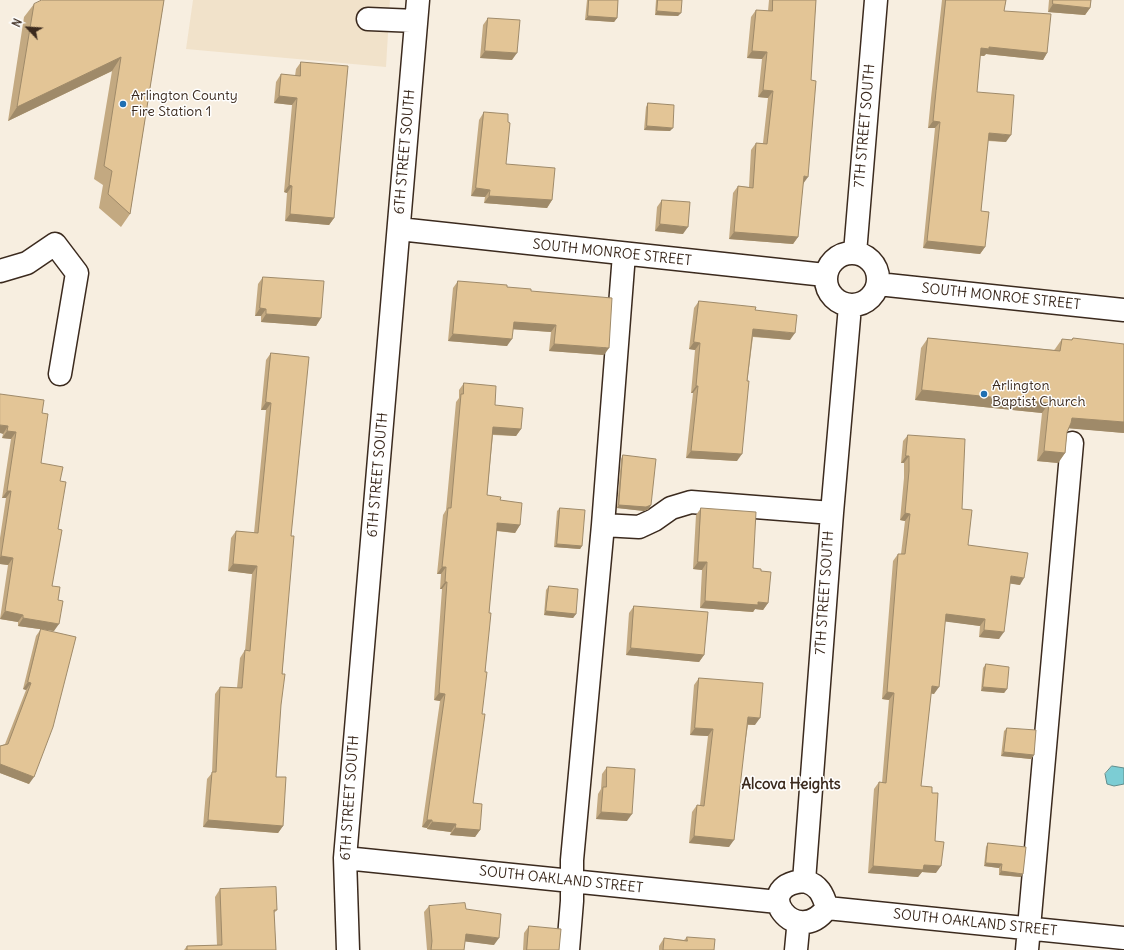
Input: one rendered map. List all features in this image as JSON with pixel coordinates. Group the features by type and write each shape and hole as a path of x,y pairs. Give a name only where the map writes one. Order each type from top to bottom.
{"street":[{"name":"7TH STREET SOUTH","path":"855,253 876,0"},
{"path":"368,19 417,11"},
{"name":"6TH STREET SOUTH","path":"348,950 344,858 417,11"},
{"name":"SOUTH MONROE STREET","path":"399,229 825,275"},
{"path":"0,271 27,264 55,244 77,273 60,374"},
{"path":"855,253 863,255 876,267 879,275 876,292 865,302 850,306 834,299 829,292 825,275 833,261 839,256 855,253"},
{"path":"568,950 572,860 603,525 624,254"},
{"name":"SOUTH MONROE STREET","path":"878,284 1124,310"},
{"name":"7TH STREET SOUTH","path":"804,881 832,513 850,306"},
{"path":"1027,950 1072,443"},
{"path":"603,525 639,527 654,520 671,508 691,502 832,513"},
{"name":"SOUTH OAKLAND STREET","path":"344,858 778,902"},
{"path":"804,881 817,887 822,893 827,908 813,926 798,929 785,922 780,916 778,902 784,889 789,885 804,881"},
{"name":"SOUTH OAKLAND STREET","path":"827,908 1124,938"},
{"path":"796,950 798,929"}],"shaded area":[{"path":"193,0 390,0 386,67 186,49"}],"water":[{"path":"1112,766 1124,768 1124,784 1114,786 1107,784 1105,774"}],"building":[{"name":"Arlington County Fire Station 1","path":"42,0 164,0 130,214 108,194 112,171 104,166 121,57 17,107 34,4"},
{"path":"589,0 618,0 617,18 588,16"},
{"path":"658,0 682,0 681,13 657,11"},
{"path":"773,0 816,0 811,80 816,81 808,177 804,176 798,237 734,232 738,186 753,188 756,143 767,144 773,91 763,90 767,52 752,51 756,10 772,11"},
{"path":"946,0 1006,0 1004,11 1051,14 1047,53 989,47 989,49 981,48 977,92 1014,95 1011,135 989,133 981,211 989,212 985,247 927,241 940,122 933,121"},
{"path":"1053,0 1091,0 1090,8 1053,4"},
{"path":"488,18 520,20 517,53 485,51"},
{"path":"301,62 348,66 334,218 290,214 292,186 289,185 297,98 279,96 281,74 300,76"},
{"path":"648,103 674,105 673,128 647,126"},
{"path":"484,112 508,114 508,122 510,123 506,164 555,168 552,200 489,196 490,190 476,188"},
{"path":"662,200 690,202 688,227 660,224"},
{"path":"263,277 324,281 321,318 266,314 266,309 260,308"},
{"path":"458,281 507,285 507,287 531,289 531,291 612,298 609,348 554,344 556,325 514,322 512,339 453,334"},
{"path":"699,301 756,307 755,310 797,315 795,333 753,329 747,381 749,381 742,454 691,451 698,386 696,386 700,343 694,342"},
{"name":"Arlington Baptist Church","path":"928,338 1060,351 1062,339 1072,340 1073,338 1124,344 1124,422 1072,418 1067,432 1065,453 1044,451 1049,403 922,390"},
{"path":"271,353 309,357 291,536 294,536 282,674 285,674 281,705 276,777 286,777 283,826 208,820 212,772 216,772 220,687 242,688 245,650 250,651 257,566 233,564 236,531 258,533 271,403 266,402"},
{"path":"464,383 496,386 495,405 523,408 521,429 493,427 487,495 501,497 500,500 522,503 520,525 497,523 489,613 491,613 485,672 487,672 482,714 485,714 473,803 482,804 480,830 455,828 456,824 432,822 432,820 427,820 445,694 439,693 447,582 445,582 446,567 442,567 448,508 451,508 461,394 463,394"},
{"path":"0,394 44,400 42,413 48,414 41,463 63,467 60,481 66,482 58,529 62,530 52,586 60,587 58,600 63,601 59,624 23,618 23,615 5,611 13,558 1,556 11,491 7,491 16,432 7,431 8,426 0,425"},
{"path":"908,435 965,439 962,509 972,510 968,545 1028,553 1024,578 1011,576 1004,632 984,630 985,619 946,614 939,687 932,686 921,786 932,787 932,793 938,793 935,841 944,842 941,866 924,865 923,870 873,866 879,782 886,783 894,693 887,692 898,554 905,554 910,514 905,513 909,471 909,456 906,456"},
{"path":"623,455 656,459 651,505 646,507 619,505"},
{"path":"560,508 585,510 582,546 557,544"},
{"path":"701,508 756,512 753,568 771,572 768,603 758,602 758,605 705,601 707,562 698,562"},
{"path":"549,586 578,589 576,614 546,611"},
{"path":"634,606 708,612 704,655 631,648"},
{"path":"41,629 76,637 53,727 34,777 0,764 0,746 8,744 31,683 28,682"},
{"path":"986,664 1009,667 1007,689 983,687"},
{"path":"699,678 763,683 760,718 748,717 734,840 694,836 697,805 704,806 713,729 695,728"},
{"path":"1007,728 1036,730 1034,755 1004,752"},
{"path":"607,767 635,769 632,814 601,812 603,787 606,787"},
{"path":"988,843 1026,847 1023,874 1001,871 1002,864 986,863"},
{"path":"276,887 277,910 274,910 276,950 187,950 187,946 222,945 220,889"},
{"path":"465,903 466,909 501,914 499,938 466,934 464,950 431,950 432,941 429,906"},
{"path":"529,926 561,929 559,950 527,950"},
{"path":"687,937 715,939 714,950 663,950 664,938 687,941"}],"place":[{"name":"Arlington County Fire Station 1","path":"123,104"},
{"name":"Arlington Baptist Church","path":"984,394"}],"district":[{"name":"Alcova Heights","path":"791,785"}]}
